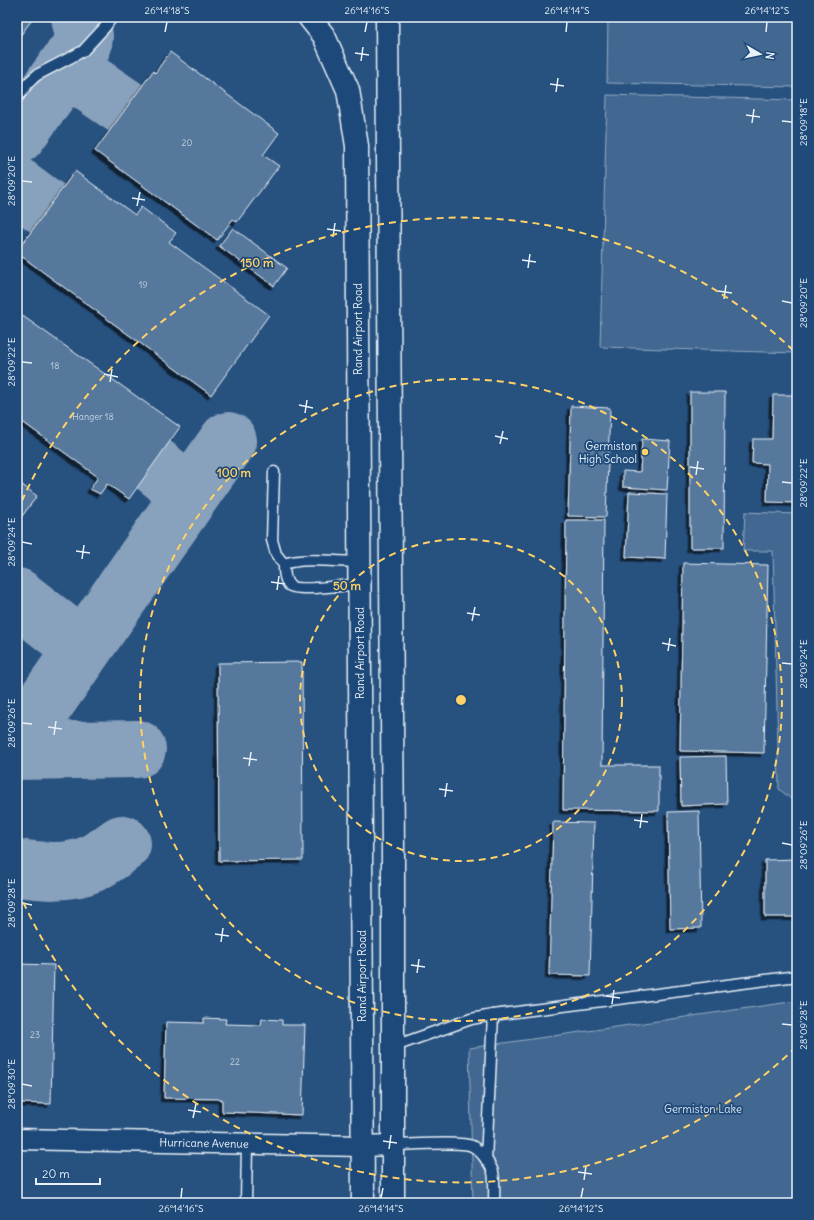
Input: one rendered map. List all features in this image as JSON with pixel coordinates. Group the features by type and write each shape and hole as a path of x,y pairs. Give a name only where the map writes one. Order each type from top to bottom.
{"street":[{"name":"Rand Airport Road","path":"309,17 324,36 348,90 357,146 363,1203"},
{"path":"387,17 392,554 393,1203"},
{"path":"359,592 392,554"},
{"name":"Hurricane Avenue","path":"17,1139 363,1146 392,1145"}],"lane":[{"path":"17,98 29,82 37,75 83,51 106,26 112,17"},
{"path":"274,472 272,540 276,554 284,564 286,580 289,585 293,587 359,592"},
{"path":"284,564 290,561 304,560 359,562"},
{"path":"392,1047 458,1023 492,1015 797,976"},
{"path":"486,1160 492,1015"},
{"path":"246,1144 246,1203"},
{"path":"392,1145 460,1144 472,1146 480,1152 493,1172 494,1203"}],"green space":[{"path":"608,17 797,17 797,87 607,83"},
{"path":"607,95 797,100 797,353 600,347"},
{"path":"745,512 797,514 797,804 779,789 773,551 743,551"},
{"name":"Germiston Lake","path":"797,1001 797,1203 473,1203 469,1048"}],"building":[{"path":"17,17 34,17 17,40"},
{"path":"170,52 279,133 263,155 279,166 237,222 233,219 217,240 95,151 153,71 155,73"},
{"path":"75,171 135,215 141,207 176,233 169,242 269,315 211,395 17,253"},
{"path":"233,228 287,268 274,286 219,246"},
{"path":"17,312 180,427 129,499 107,484 100,494 90,489 98,477 17,418"},
{"path":"690,392 725,392 724,548 690,548"},
{"path":"773,395 797,395 797,503 767,502 768,464 752,463 753,439 772,439"},
{"path":"571,406 610,408 606,517 568,516"},
{"path":"642,439 670,441 667,490 623,487 623,471 640,472"},
{"path":"17,481 37,496 17,523"},
{"path":"629,492 667,494 665,559 626,557"},
{"path":"566,520 604,520 602,765 659,765 659,811 563,810"},
{"path":"683,563 768,565 764,753 680,751"},
{"path":"302,662 303,860 219,861 218,663"},
{"path":"726,756 727,804 681,806 680,757"},
{"path":"699,811 701,928 670,929 668,812"},
{"path":"553,822 594,823 590,976 549,975"},
{"path":"797,859 797,917 765,917 765,860"},
{"path":"17,964 54,965 51,1104 17,1103"},
{"path":"204,1018 226,1019 225,1024 261,1025 262,1019 282,1020 282,1025 305,1025 302,1115 222,1112 222,1099 164,1098 166,1022 204,1023"}],"taxiway":[{"path":"17,135 83,44 84,36 80,17"},
{"path":"53,85 65,75 76,74 126,108"},
{"path":"17,186 48,209"},
{"path":"17,740 30,725 228,441"},
{"path":"154,465 185,490 186,497 183,504"},
{"path":"17,597 72,640 76,651 73,662"},
{"path":"17,751 137,749"},
{"path":"17,868 54,871 82,867 95,862 122,844"}],"place":[{"name":"Germiston High School","path":"645,452"}]}
